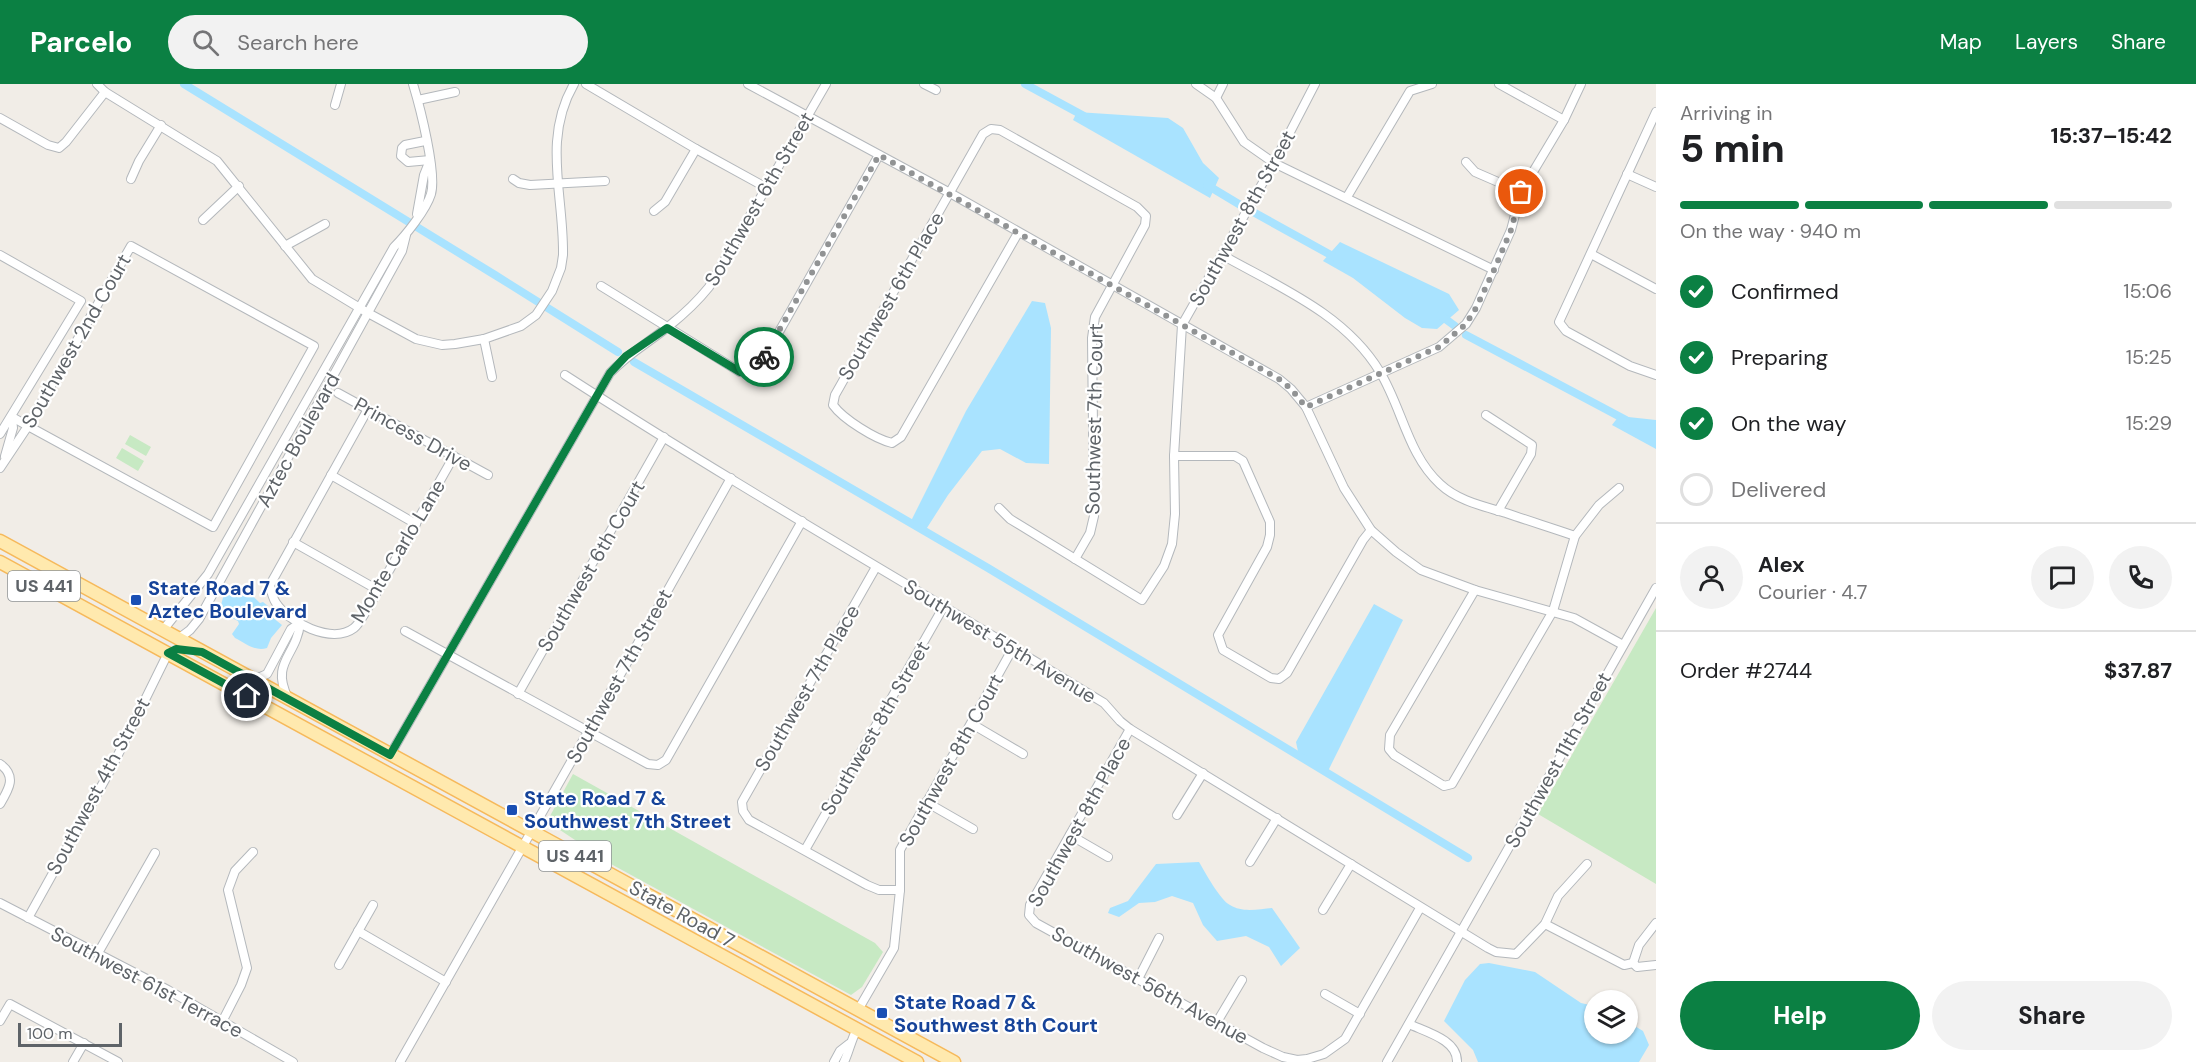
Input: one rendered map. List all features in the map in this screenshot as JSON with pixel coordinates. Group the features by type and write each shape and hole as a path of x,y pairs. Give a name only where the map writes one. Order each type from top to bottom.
{"main road":[{"name":"State Road 7","path":"0,541 954,1062"},
{"name":"State Road 7","path":"0,562 917,1062"},
{"path":"138,637 162,642 178,639"},
{"path":"168,653 176,649 202,652"},
{"path":"356,756 377,759 390,755"},
{"path":"820,1010 844,1015 858,1010"},
{"path":"857,1029 872,1024 886,1025"}],"street":[{"path":"97,84 105,92 217,161 312,279 403,333 428,343 442,345 484,339 515,329 536,315 547,300 557,280 563,255 557,129 563,105 574,84"},
{"path":"335,105 341,84"},
{"name":"Aztec Boulevard","path":"163,630 208,574 394,247 407,233 427,203 431,193 433,172 413,84"},
{"path":"586,84 696,150 767,188"},
{"path":"748,84 950,193 1279,379 1306,407 1344,488 1371,530 1421,570 1475,590 1574,618 1623,645"},
{"name":"Southwest 6th Street","path":"390,755 610,373 626,356 667,328 694,305 709,287 826,84"},
{"path":"924,84 936,90"},
{"path":"1196,84 1216,98 1244,142 1274,163 1494,270"},
{"path":"1216,98 1222,84"},
{"name":"Southwest 8th Street","path":"1075,560 1142,600 1164,566 1172,544 1175,514 1174,456 1182,325 1274,163 1315,84"},
{"path":"1347,197 1410,91 1429,84"},
{"path":"1499,84 1564,120"},
{"path":"1306,407 1439,347 1466,324 1476,308 1511,230 1521,192 1564,120 1581,84"},
{"path":"0,118 48,145 59,148 105,92"},
{"path":"418,100 455,92"},
{"path":"1656,112 1559,322 1566,331 1630,366 1656,375"},
{"path":"131,179 161,125"},
{"name":"Southwest 6th Place","path":"1018,233 901,437 892,443 883,441 838,413 833,405 835,394 983,134 991,129 1010,135 1137,207 1146,216"},
{"path":"425,141 405,145 401,156 408,162 429,160"},
{"path":"654,211 665,202 696,150"},
{"path":"601,286 740,372 750,373 758,369 879,155"},
{"path":"1466,162 1475,172 1521,192"},
{"path":"1627,174 1656,187"},
{"path":"513,179 530,185 605,181"},
{"path":"203,220 220,201 239,186"},
{"name":"Southwest 7th Court","path":"1075,560 1090,533 1094,516 1092,338 1095,317 1145,225 1146,216"},
{"path":"285,246 326,224"},
{"name":"Aztec Boulevard","path":"178,639 199,619 402,251 407,233"},
{"name":"Southwest 2nd Court","path":"1,467 28,426 131,246 314,346 213,527 28,426"},
{"path":"1591,254 1656,289"},
{"name":"Southwest 2nd Court","path":"0,255 81,301 0,434"},
{"path":"1222,255 1313,306 1337,322 1358,343 1380,372 1420,460 1440,484 1470,503 1575,536"},
{"path":"484,339 492,377"},
{"path":"331,357 341,361"},
{"name":"Southwest 55th Avenue","path":"565,375 876,567 1104,703 1130,729 1462,932"},
{"name":"Princess Drive","path":"338,393 488,474"},
{"name":"Monte Carlo Lane","path":"368,409 270,585 276,603 290,618 312,630 333,634 344,633 354,628 454,456"},
{"path":"1486,415 1532,445 1531,454 1498,511"},
{"path":"12,417 28,426"},
{"name":"Southwest 2nd Court","path":"1,467 3,448 13,428 12,417"},
{"name":"Southwest 6th Court","path":"518,694 664,437"},
{"path":"1174,456 1235,456 1243,461 1270,522 1267,547 1218,634 1223,650 1270,678 1279,679 1287,673 1363,540 1371,530"},
{"path":"331,475 416,524"},
{"name":"Southwest 7th Street","path":"400,1062 524,848 587,731 731,478"},
{"path":"1475,590 1390,735 1389,749 1394,755 1444,786 1452,784 1553,611 1575,536 1593,511 1619,488"},
{"path":"999,508 1010,519 1075,560"},
{"path":"405,632 648,764 658,765 666,760 802,521"},
{"path":"293,542 378,590"},
{"name":"Southwest 7th Place","path":"805,850 749,820 743,811 742,802 876,567"},
{"name":"Southwest 11th Street","path":"1387,1062 1656,588"},
{"name":"Southwest 8th Street","path":"805,850 944,606"},
{"path":"254,680 267,674 291,629 300,623"},
{"path":"288,699 280,677 282,667 299,635 300,623"},
{"name":"Southwest 8th Court","path":"858,1010 894,948 900,890 900,850 1013,648"},
{"name":"Southwest 4th Street","path":"28,918 112,768 168,653"},
{"path":"972,724 1023,753"},
{"name":"Southwest 8th Place","path":"1029,915 1030,905 1130,729"},
{"path":"0,764 10,773 11,782 0,804"},
{"path":"1177,815 1203,774"},
{"path":"926,802 973,829"},
{"path":"1250,862 1276,818"},
{"path":"1070,835 1108,857"},
{"path":"805,850 879,890 900,890"},
{"path":"223,1020 247,968 228,890 235,871 253,852"},
{"path":"98,953 155,853"},
{"path":"1323,910 1350,864"},
{"path":"1462,932 1496,952 1516,954 1545,924 1558,896 1587,864"},
{"name":"Southwest 61st Terrace","path":"0,903 223,1020 293,1062"},
{"path":"339,965 373,904"},
{"path":"1325,994 1360,1014 1420,908"},
{"name":"Southwest 56th Avenue","path":"1029,915 1036,922 1283,1057 1298,1060 1324,1054 1345,1039 1360,1014"},
{"path":"1633,963 1640,945 1656,923"},
{"path":"1545,924 1624,965 1633,963"},
{"path":"358,932 446,982"},
{"path":"1138,979 1159,938"},
{"path":"1633,963 1642,968 1656,965"},
{"path":"1217,1022 1242,980"},
{"path":"0,1022 10,1004 118,1062"},
{"path":"1409,1024 1443,1040 1453,1048 1457,1055 1456,1062"},
{"path":"844,1062 848,1055 849,1044 857,1029"},
{"path":"74,1062 84,1043"},
{"path":"834,1062 840,1051 849,1044"}],"green space":[{"path":"130,435 151,447 146,456 125,444"},
{"path":"122,448 144,461 138,471 116,458"},
{"path":"1656,608 1656,884 1538,814"},
{"path":"573,774 875,943 883,952 862,987 851,995 611,864 560,830 550,816"}],"water":[{"path":"1077,112 1168,118 1183,128 1203,163 1219,178 1210,198 1073,120"},
{"path":"1340,242 1449,294 1459,310 1437,329 1422,328 1405,318 1353,278 1323,261"},
{"path":"1032,301 1045,303 1051,328 1049,464 1026,463 1000,449 982,451 948,495 925,531 910,523 966,411"},
{"path":"1619,416 1656,420 1656,449 1612,425"},
{"path":"235,585 242,586 260,603 263,602 268,606 267,613 282,625 271,638 267,648 258,649 250,646 232,634 239,624 238,621 220,609 225,590"},
{"path":"1374,604 1403,620 1327,773 1299,756 1296,742"},
{"path":"1199,862 1226,902 1245,910 1272,908 1300,948 1281,966 1269,947 1246,936 1217,941 1203,925 1193,903 1172,896 1155,902 1139,903 1119,917 1108,913 1110,908 1128,901 1156,864"},
{"path":"1489,963 1535,972 1584,1004 1584,1044 1638,1044 1638,1028 1643,1031 1649,1045 1639,1062 1478,1062 1473,1050 1444,1021 1465,980 1480,964"}],"waterway":[{"path":"184,84 618,352"},
{"path":"1025,84 1084,116"},
{"path":"1207,185 1242,206"},
{"path":"1255,213 1338,259"},
{"path":"1440,315 1455,326"},
{"path":"1466,335 1626,420"},
{"path":"634,362 988,568 1468,858"}],"way so far":[{"path":"764,357 879,155 1279,379 1306,407 1439,347 1466,324 1476,308 1511,230 1521,192"}],"place":[{"name":"State Road 7 & Aztec Boulevard","path":"136,600"},
{"name":"State Road 7 & Southwest 7th Street","path":"512,810"},
{"name":"State Road 7 & Southwest 8th Court","path":"882,1013"}],"route":[{"path":"247,696 168,653 176,649 202,652 390,755 610,373 626,356 667,328 740,372 750,373 758,369 764,357"}]}
